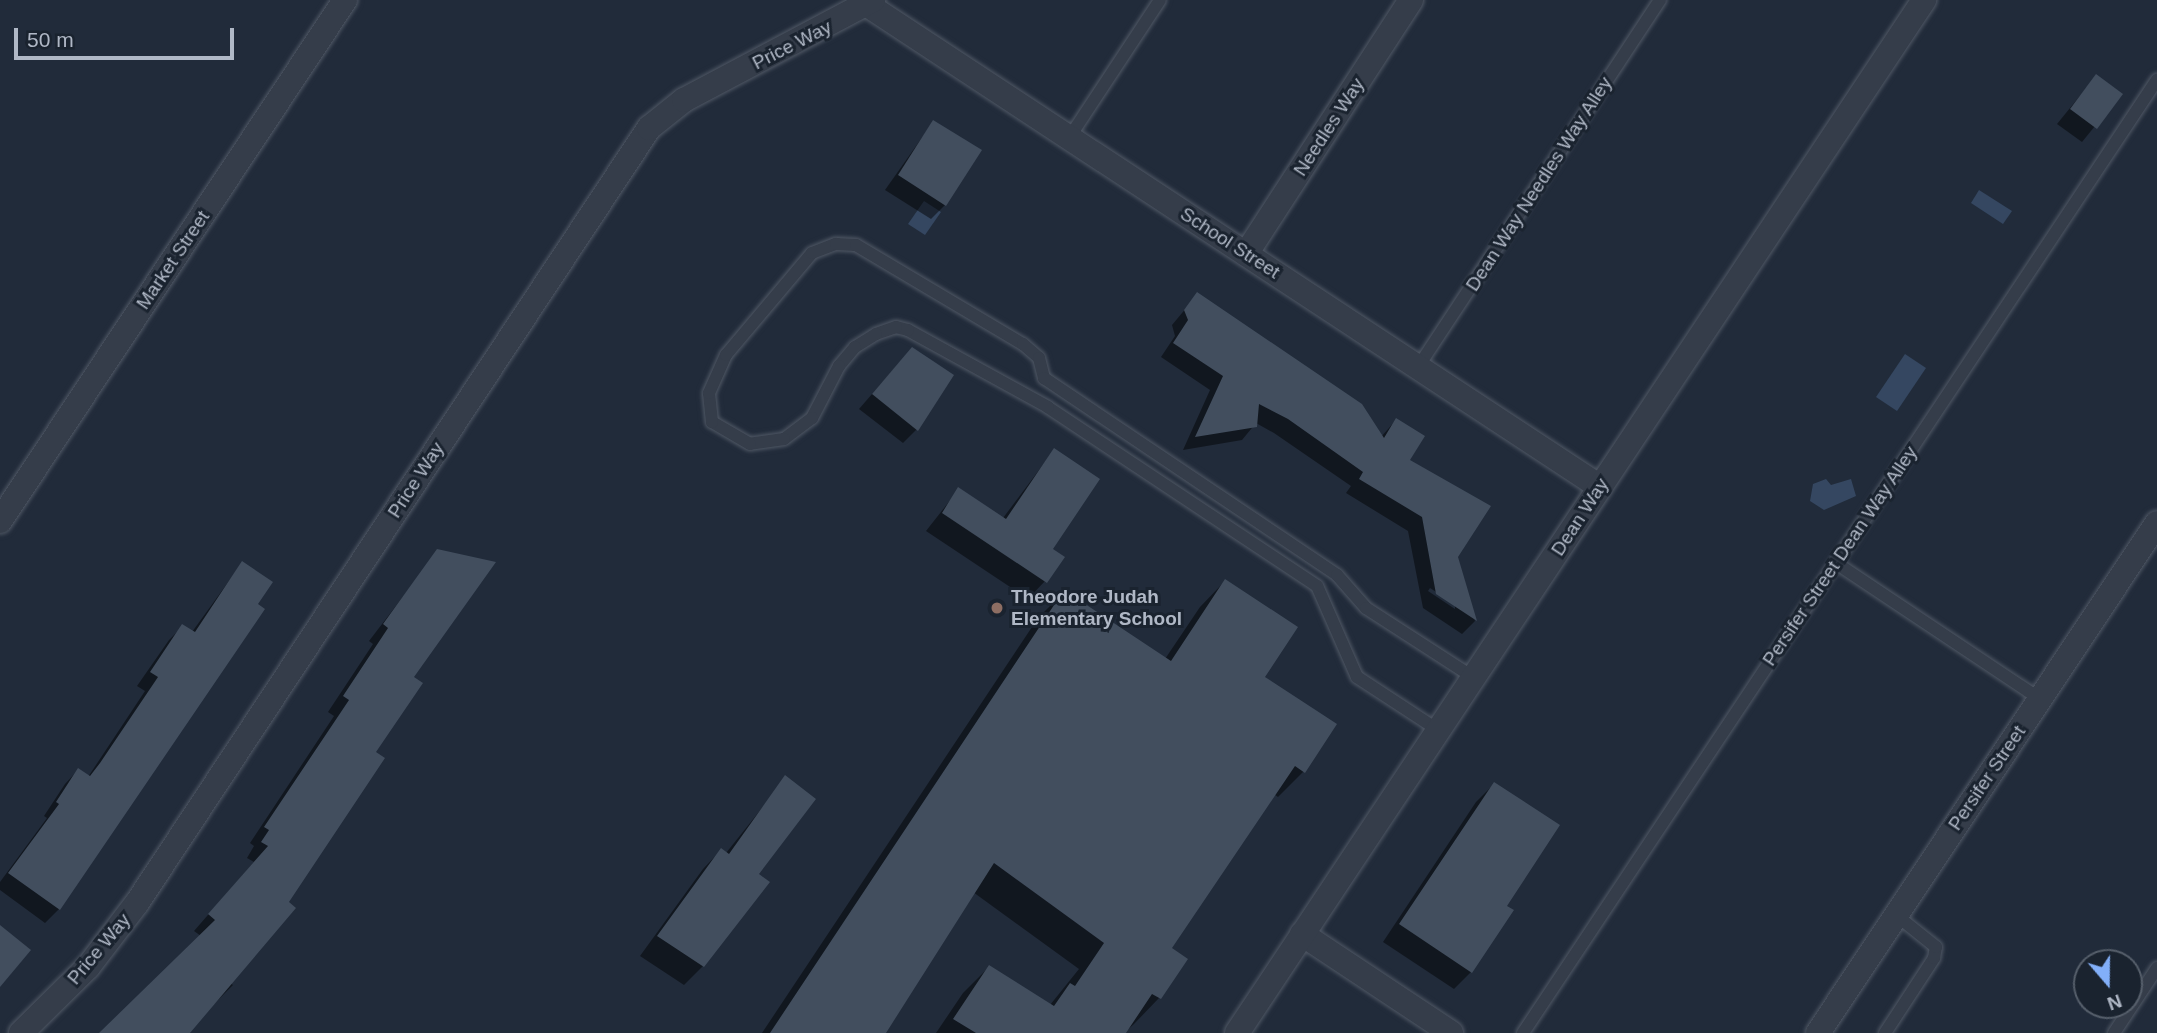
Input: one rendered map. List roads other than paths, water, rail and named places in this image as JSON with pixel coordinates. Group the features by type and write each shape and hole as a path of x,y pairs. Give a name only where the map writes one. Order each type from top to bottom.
{"street":[{"name":"Market Street","path":"0,521 345,0"},
{"name":"Needles Way","path":"1246,254 1411,0"},
{"name":"Dean Way","path":"1237,1033 1924,0"},
{"name":"School Street","path":"867,2 1600,487"},
{"name":"Price Way","path":"21,1033 88,967 137,903 649,128 684,100 867,2"},
{"name":"Persifer Street","path":"1818,1033 2157,523"},
{"path":"1302,934 1451,1033"}],"lane":[{"path":"1069,138 1160,0"},
{"name":"Dean Way Needles Way Alley","path":"1418,367 1660,0"},
{"name":"Persifer Street Dean Way Alley","path":"1524,1033 2157,80"},
{"path":"1438,730 1357,677 1317,586 1048,407 908,330 896,327 876,334 855,347 839,366 812,418 784,439 750,444 724,433 712,422 709,393 726,355 784,282 813,253 835,244 856,245 1023,344 1039,358 1044,378 1337,575 1366,608 1474,678"},
{"path":"1836,563 2040,699"},
{"path":"1885,1033 1934,958 1936,947 1896,915"},
{"path":"2114,1033 2157,968"}],"water":[{"path":"1979,190 2012,211 2003,224 1971,203"},
{"path":"924,201 941,212 925,235 908,224"},
{"path":"1905,354 1926,368 1897,411 1876,397"},
{"path":"1826,479 1831,485 1851,479 1856,496 1824,510 1810,501 1813,484"}],"place":[{"name":"Theodore Judah Elementary School","path":"997,608"}]}
